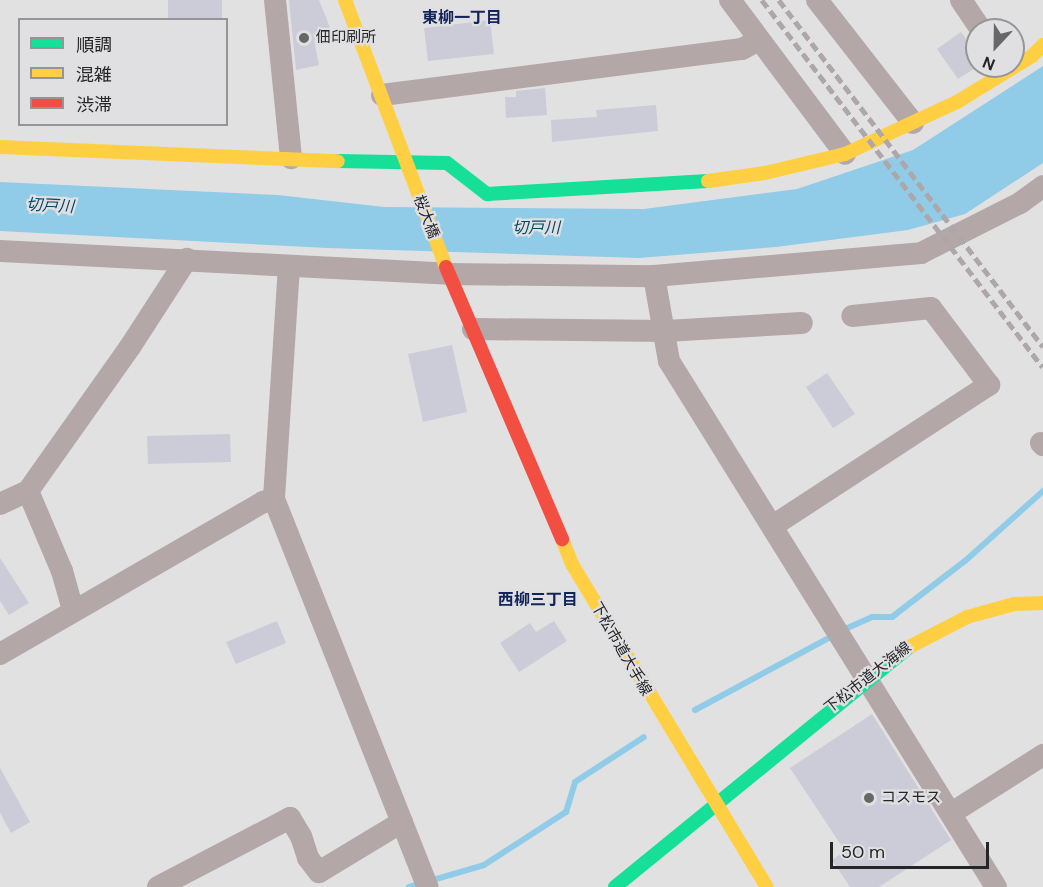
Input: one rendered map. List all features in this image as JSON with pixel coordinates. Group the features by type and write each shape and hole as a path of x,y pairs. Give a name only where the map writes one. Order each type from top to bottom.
{"street":[{"path":"275,0 291,158"},
{"path":"345,0 406,165"},
{"path":"730,0 845,154"},
{"path":"817,0 913,123"},
{"path":"961,0 973,18"},
{"path":"382,95 742,49 759,40"},
{"path":"1025,56 1043,45"},
{"path":"0,147 179,157 291,158 406,165 447,163 487,194 675,186 765,173 845,154 913,123 990,78"},
{"name":"桜大橋","path":"406,165 447,269"},
{"path":"0,251 289,266 654,276 921,253 1020,203 1043,186"},
{"path":"0,504 28,491 137,338 187,259"},
{"path":"289,266 274,500 428,887"},
{"name":"下松市道大手線","path":"447,269 572,564 654,705 716,801 767,887"},
{"path":"654,276 666,331 669,361 774,525 996,887"},
{"path":"774,525 989,385 931,308 852,316"},
{"path":"473,329 666,331 802,323"},
{"path":"28,491 62,571 73,610"},
{"path":"0,654 263,502 274,500"},
{"name":"下松市道大海線","path":"615,887 716,801 919,638 967,617 1014,604 1043,603"},
{"path":"952,812 1043,755"},
{"path":"158,887 290,818 302,836 308,858 319,872 402,822"}],"water":[{"name":"切戸川","path":"1043,66 1043,163 965,214 908,230 776,247 639,258 327,248 0,231 0,182 278,195 384,207 644,209 797,189 913,150"}],"building":[{"path":"168,0 222,0 222,18 168,18"},
{"name":"佃印刷所","path":"289,0 319,0 333,35 314,40 319,65 296,70"},
{"path":"490,20 494,54 428,61 424,28"},
{"path":"961,32 965,38 965,75 958,79 937,49"},
{"path":"545,88 547,115 506,118 505,97 516,97 516,91"},
{"path":"656,105 658,131 552,142 551,120 597,117 596,110"},
{"path":"452,345 467,412 423,422 408,354"},
{"path":"827,373 855,414 833,428 806,387"},
{"path":"230,434 231,462 148,464 147,436"},
{"path":"0,558 29,603 9,615 0,601"},
{"path":"277,621 286,643 236,664 226,642"},
{"path":"554,621 567,641 519,672 500,643 530,623 536,632"},
{"path":"872,714 951,840 879,887 850,887 832,860 845,851 790,768"},
{"path":"0,768 30,822 11,833 0,813"}],"waterway":[{"path":"843,630 872,617 892,617 965,561 1043,491"},
{"path":"695,710 834,635"},
{"path":"409,887 484,865 566,812 575,782 644,737"}],"railway":[{"path":"762,0 1043,367"},
{"path":"779,0 1043,347"}],"traffic: fast":[{"path":"338,161 447,163 487,194 708,181"},
{"path":"615,887 909,647"}],"traffic: slow":[{"path":"345,0 446,267"},
{"path":"708,181 765,173 845,154 957,102 1032,56 1043,45"},
{"path":"0,147 338,161"},
{"path":"562,539 572,564 767,887"},
{"path":"909,647 967,617 1014,604 1043,603"}],"traffic: jam":[{"path":"446,267 562,539"}],"place":[{"name":"佃印刷所","path":"304,38"},
{"name":"コスモス","path":"869,798"}],"district":[{"name":"東柳一丁目","path":"462,18"},
{"name":"西柳三丁目","path":"538,600"}]}
